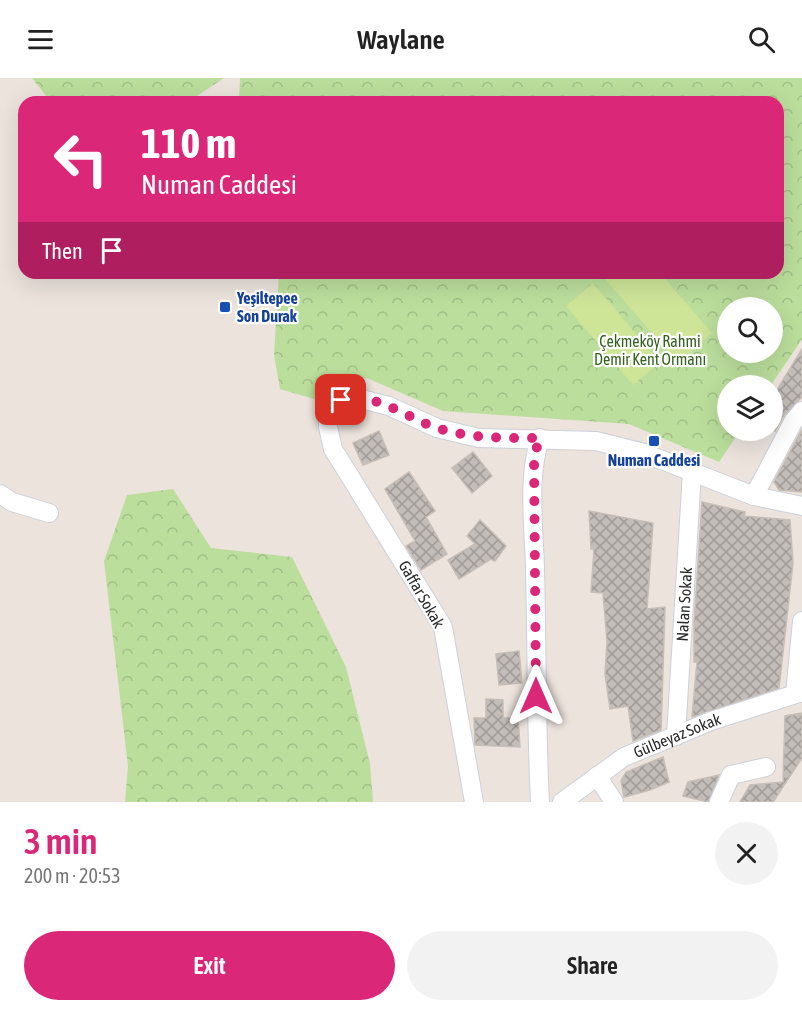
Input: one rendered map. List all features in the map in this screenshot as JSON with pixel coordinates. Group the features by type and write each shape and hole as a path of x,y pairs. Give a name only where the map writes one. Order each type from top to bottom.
{"street":[{"name":"Gaffar Sokak","path":"474,802 443,627 333,449 328,427 328,404 353,397 389,406 437,428 479,438 540,438"},
{"path":"754,496 793,422 802,411"},
{"path":"540,802 536,717 534,543 534,456 540,438 596,441 644,453 754,496 802,506"},
{"name":"Nalan Sokak","path":"676,735 692,472"},
{"path":"0,494 12,502 49,513"},
{"path":"798,693 802,621"},
{"name":"Gülbeyaz Sokak","path":"562,802 624,757 711,721 798,693"},
{"path":"719,802 731,775 766,767"},
{"path":"597,776 614,802"}],"green space":[{"path":"32,78 224,78 197,96 46,96"},
{"name":"Çekmeköy Rahmi Demir Kent Ormanı","path":"240,78 802,78 802,339 778,375 717,375 717,441 733,441 719,462 629,424 443,411 367,378 326,388 314,399 280,389 274,355 279,279 784,279 784,96 239,96"},
{"path":"605,279 665,279 712,333 678,363"},
{"path":"593,283 660,362 633,385 566,306"},
{"path":"173,489 211,548 292,557 346,667 370,764 373,802 125,802 128,766 104,561 127,495"}],"building":[{"path":"802,349 802,397 783,417 783,380"},
{"path":"802,429 802,492 779,490 774,482"},
{"path":"379,431 389,455 363,465 353,443"},
{"path":"473,452 492,476 472,493 452,468"},
{"path":"409,472 435,511 426,517 447,554 421,570 406,546 415,541 385,489"},
{"path":"702,502 745,512 744,516 790,520 793,563 779,688 692,717 697,662 694,662 694,624"},
{"path":"589,511 653,523 647,609 665,607 661,730 633,741 628,706 610,709 605,674 607,642 603,593 591,592 594,549 591,549"},
{"path":"480,520 506,546 495,561 491,559 459,579 448,560 475,544 467,536"},
{"path":"519,651 522,683 499,685 496,654"},
{"path":"486,699 503,700 503,718 518,718 520,747 475,745 474,718 486,718"},
{"path":"802,713 802,758 773,802 740,802 750,785 783,782 785,716"},
{"path":"663,757 669,782 624,797 621,781 626,772"},
{"path":"719,775 708,802 683,796 688,782"}],"place":[{"name":"Yeşiltepee Son Durak","path":"225,307"},
{"name":"Numan Caddesi","path":"654,441"}],"route":[{"path":"341,400 353,397 389,406 437,428 479,438 540,438 534,456 536,696"}]}
